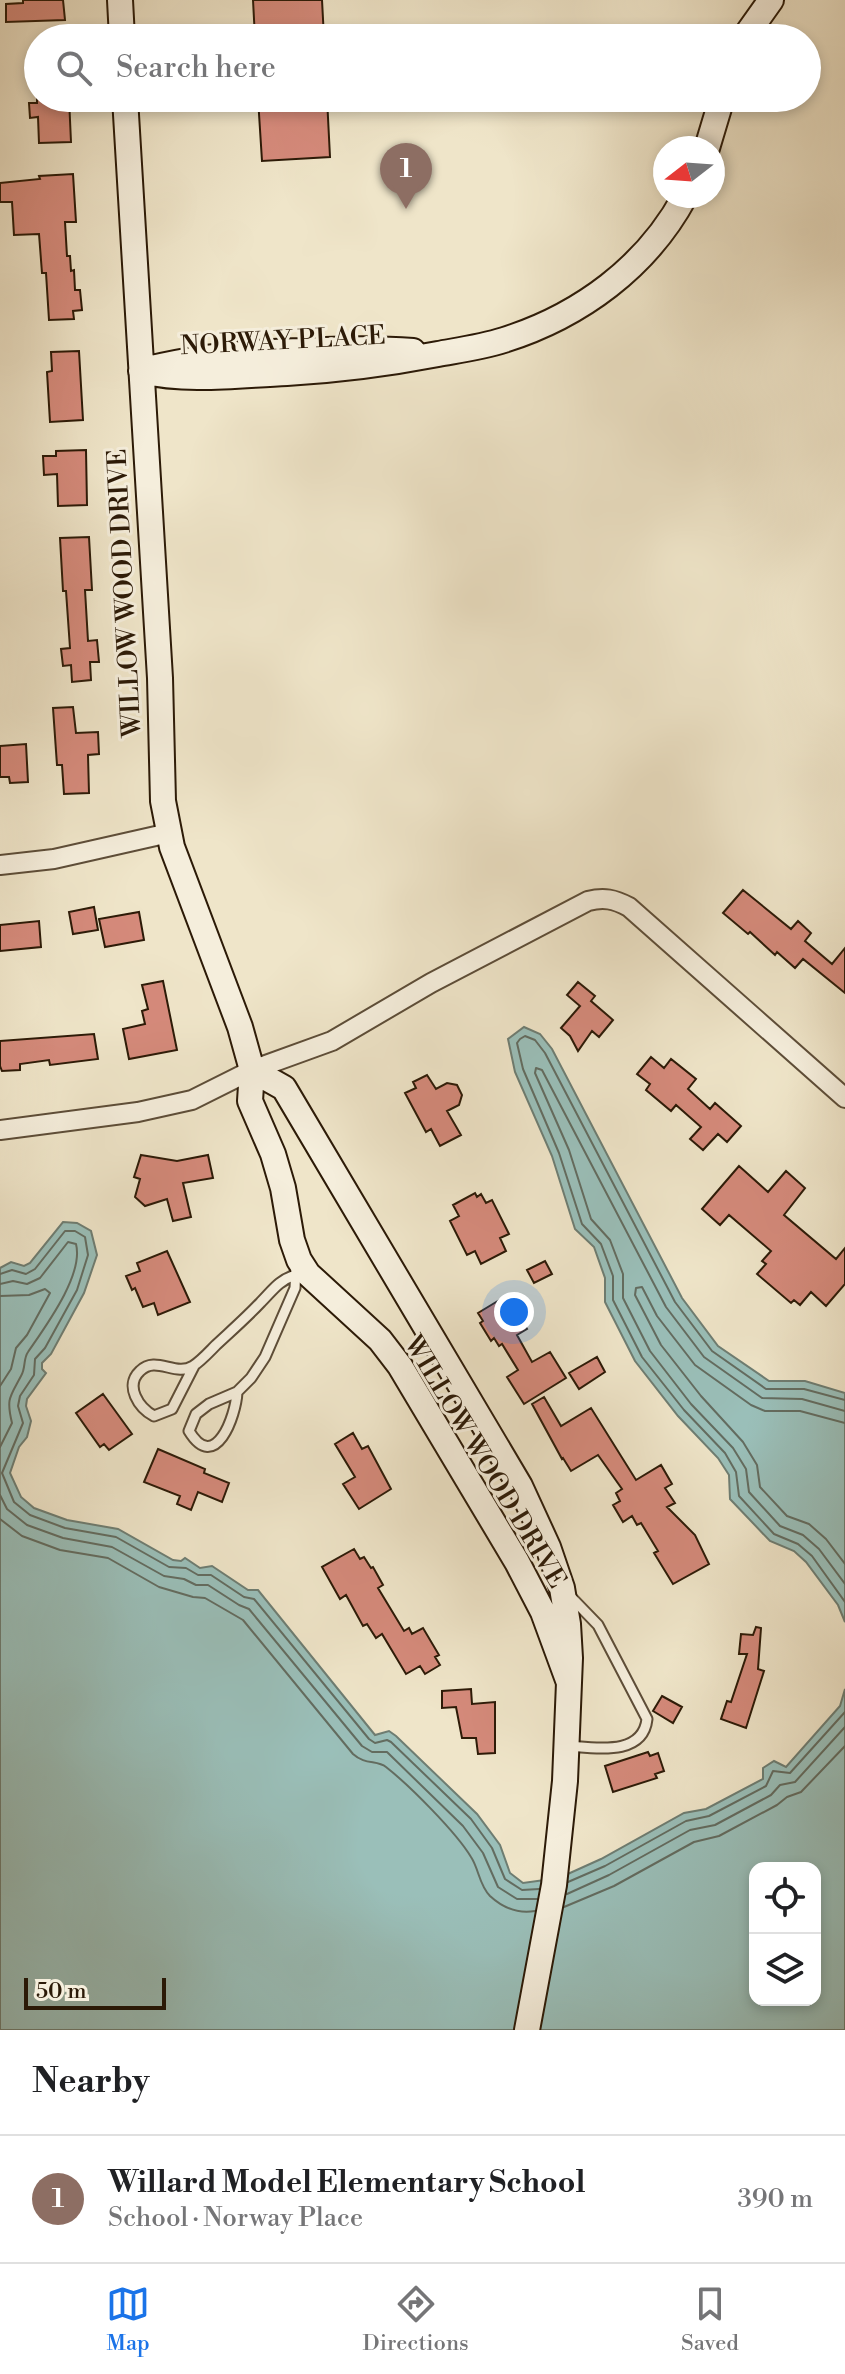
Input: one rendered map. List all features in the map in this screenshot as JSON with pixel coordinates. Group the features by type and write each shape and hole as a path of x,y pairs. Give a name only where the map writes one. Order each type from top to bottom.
{"street":[{"path":"120,0 121,24"},
{"path":"754,24 771,0"},
{"name":"WILLOW WOOD DRIVE","path":"126,112 160,678 163,801 169,833 240,1027 252,1070 250,1101 273,1154 283,1188 297,1268 308,1274 380,1340 400,1366 517,1562 543,1612 568,1680"},
{"path":"711,136 718,112"},
{"name":"NORWAY PLACE","path":"141,371 232,353 366,347 439,353 502,341 576,309 607,287 636,262 677,208"},
{"path":"0,865 67,856 169,833"},
{"path":"0,1130 138,1112 192,1100 252,1070 332,1041 454,971 588,901 601,898 615,899 629,907 845,1098"},
{"name":"WILLOW WOOD DRIVE","path":"252,1070 284,1088 520,1486 548,1547 562,1588 568,1624 568,1680 560,1828 554,1885 527,2030"}],"lane":[{"path":"194,1366 175,1369 159,1364 148,1365 138,1372 134,1382 134,1394 139,1404 154,1416 172,1409 194,1366 279,1281 297,1268"},
{"path":"237,1392 236,1409 226,1435 214,1445 202,1444 194,1439 189,1431 196,1414 209,1404 237,1392 265,1357 295,1288 297,1268"},
{"path":"562,1588 582,1605 598,1625 647,1719 641,1738 632,1744 595,1748 566,1745"}],"water":[{"path":"524,1027 540,1034 552,1049 682,1298 718,1346 769,1381 805,1381 845,1393 845,1622 838,1605 806,1562 794,1551 770,1541 730,1499 729,1475 718,1458 678,1416 635,1361 605,1302 605,1278 594,1247 575,1229 552,1156 515,1072 508,1039"},
{"path":"63,1222 77,1223 91,1231 97,1255 84,1293 51,1354 42,1363 46,1373 27,1399 31,1421 10,1473 21,1497 34,1508 67,1520 118,1529 173,1560 185,1558 200,1568 212,1566 248,1590 258,1590 375,1735 389,1731 396,1736 477,1814 500,1845 510,1873 523,1883 559,1878 601,1859 684,1813 706,1809 763,1779 763,1768 774,1761 786,1767 840,1706 845,1689 845,2030 0,2030 0,1268 11,1262 24,1266 30,1263"}],"building":[{"path":"23,0 63,0 65,20 6,22 6,4 23,3"},
{"path":"253,0 322,0 323,24 254,24"},
{"path":"30,112 70,112 71,142 39,143 38,117 30,118"},
{"path":"259,112 328,112 330,157 262,161"},
{"path":"73,174 76,222 65,222 67,256 70,256 71,271 74,270 75,290 80,290 82,310 73,311 74,319 49,320 46,273 42,273 39,234 14,235 12,202 0,202 0,183"},
{"path":"79,351 83,420 50,422 47,372 52,371 51,352"},
{"path":"86,450 87,505 58,506 57,474 44,475 43,456 56,456 56,451"},
{"path":"89,537 92,590 85,590 88,641 97,640 99,662 90,662 91,680 72,682 71,665 63,666 61,649 70,648 60,538"},
{"path":"73,707 76,733 98,732 99,754 88,755 89,793 64,794 62,765 57,765 53,708"},
{"path":"26,744 28,782 10,783 9,777 0,777 0,746"},
{"path":"743,890 791,929 798,921 811,933 805,941 832,964 845,948 845,993 803,959 795,968 777,952 775,955 723,913"},
{"path":"94,907 98,930 73,934 69,912"},
{"path":"139,912 144,940 105,947 99,919"},
{"path":"39,921 41,947 0,951 0,925"},
{"path":"163,981 177,1050 129,1059 123,1029 145,1024 142,1011 148,1009 142,985"},
{"path":"578,982 595,996 591,1001 613,1020 599,1037 592,1031 578,1051 570,1036 561,1028 580,1006 567,995"},
{"path":"94,1034 98,1059 50,1065 49,1060 20,1064 20,1070 2,1071 0,1066 0,1041"},
{"path":"651,1057 664,1068 671,1059 696,1079 688,1089 710,1109 715,1103 741,1126 727,1142 718,1134 703,1150 690,1139 701,1127 676,1105 671,1111 646,1090 650,1084 637,1074"},
{"path":"427,1075 436,1089 447,1083 457,1085 462,1095 459,1105 447,1111 461,1135 440,1146 431,1129 426,1132 405,1093 416,1088 413,1082"},
{"path":"141,1155 177,1161 208,1155 213,1178 183,1183 191,1217 173,1221 167,1199 145,1206 135,1197 140,1179 134,1177"},
{"path":"739,1166 768,1192 786,1171 805,1188 784,1215 836,1259 845,1248 845,1284 826,1306 811,1292 800,1305 794,1300 791,1303 757,1274 766,1264 762,1261 771,1251 729,1215 720,1225 702,1209"},
{"path":"475,1193 477,1197 481,1194 486,1203 492,1200 509,1234 500,1238 506,1251 481,1264 475,1251 467,1255 450,1221 459,1216 453,1205"},
{"path":"167,1251 190,1302 158,1315 154,1303 143,1307 126,1276 140,1271 137,1263"},
{"path":"545,1261 552,1274 534,1283 527,1270"},
{"path":"506,1296 527,1329 517,1335 532,1362 550,1352 566,1378 524,1404 507,1377 518,1370 502,1344 499,1346 494,1338 491,1341 478,1313"},
{"path":"597,1357 605,1372 579,1389 569,1373"},
{"path":"103,1394 132,1434 109,1450 104,1444 100,1447 76,1413"},
{"path":"544,1397 561,1426 591,1408 636,1480 661,1465 672,1484 665,1488 675,1503 667,1507 695,1535 709,1564 673,1584 654,1553 658,1551 641,1523 637,1525 632,1516 623,1522 613,1505 620,1501 616,1493 622,1489 598,1455 571,1471 562,1459 532,1404"},
{"path":"353,1433 362,1449 368,1446 391,1489 359,1509 343,1484 355,1477 335,1444"},
{"path":"158,1449 229,1483 222,1502 198,1492 191,1510 177,1504 180,1496 144,1482"},
{"path":"354,1549 360,1559 364,1557 373,1567 383,1585 378,1588 404,1631 409,1628 412,1634 423,1628 439,1655 435,1657 440,1665 425,1674 420,1666 406,1674 382,1634 376,1638 367,1624 363,1626 346,1595 340,1599 322,1567"},
{"path":"756,1627 761,1628 758,1669 764,1671 746,1728 721,1719 727,1701 731,1702 747,1654 739,1654 741,1634 753,1635"},
{"path":"471,1689 472,1704 495,1702 495,1753 478,1754 476,1738 462,1738 456,1707 442,1708 442,1691"},
{"path":"662,1696 682,1707 673,1723 653,1711"},
{"path":"648,1752 650,1756 658,1753 664,1771 655,1774 657,1778 613,1792 605,1766"}],"place":[{"name":"Willard Model Elementary School","path":"406,209"}]}
